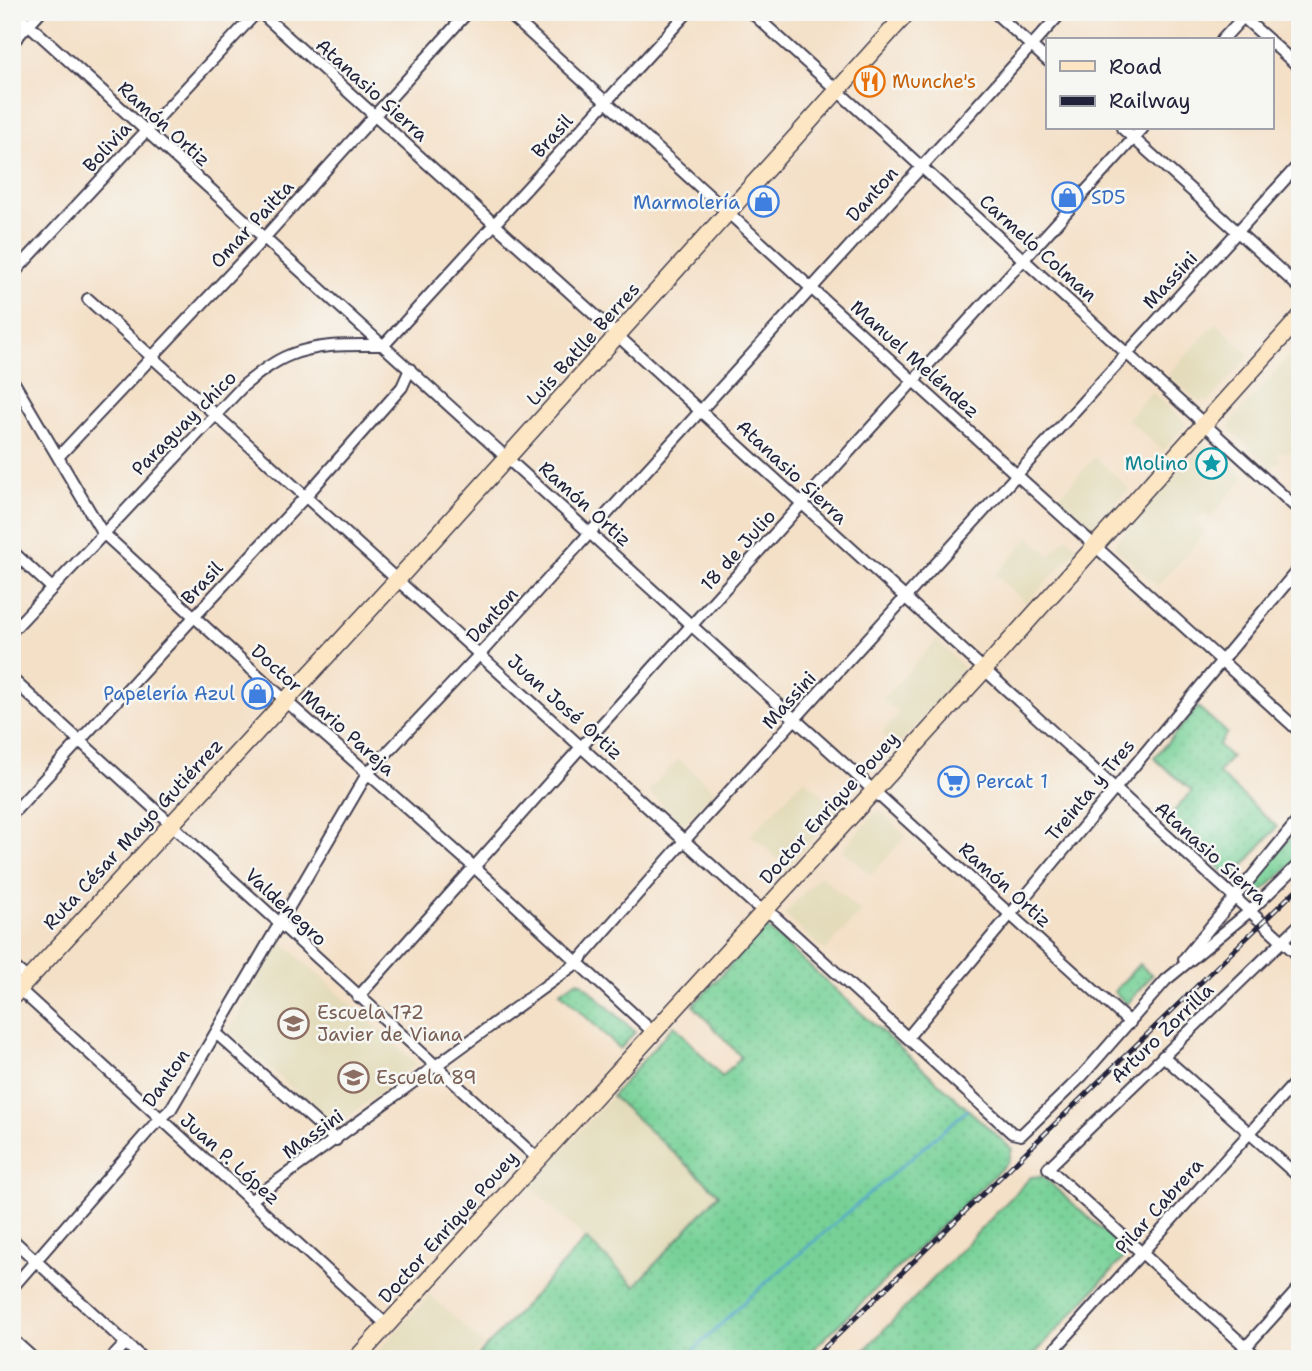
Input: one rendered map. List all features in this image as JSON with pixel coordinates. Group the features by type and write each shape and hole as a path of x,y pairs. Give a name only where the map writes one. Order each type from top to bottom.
{"street":[{"name":"Ramón Ortiz","path":"15,12 1130,1023"},
{"path":"12,43 40,12"},
{"name":"Atanasio Sierra","path":"258,12 1300,957"},
{"name":"Bolivia","path":"12,275 258,12"},
{"name":"Omar Paitta","path":"59,456 265,237 468,12"},
{"name":"Manuel Meléndez","path":"507,12 1300,732"},
{"name":"Brasil","path":"384,345 688,12"},
{"name":"Carmelo Colman","path":"751,12 1300,511"},
{"name":"Luis Batlle Berres","path":"286,701 908,12"},
{"path":"994,12 1046,59"},
{"name":"Danton","path":"12,1288 159,1119 171,1109 367,774 480,654 1062,12"},
{"path":"1224,38 1242,14 1266,38"},
{"path":"1274,45 1300,68"},
{"path":"1124,130 1300,288"},
{"name":"18 de Julio","path":"358,997 1141,130"},
{"name":"Massini","path":"250,1201 577,963 685,840 1300,163"},
{"name":"Juan José Ortiz","path":"88,299 754,904 774,916 1012,1133 1021,1135 1082,1076 1130,1023"},
{"name":"Doctor Enrique Pouey","path":"356,1359 984,670 1300,317"},
{"name":"Paraguay chico","path":"12,631 243,386 271,365 290,355 325,347 384,345"},
{"name":"Brasil","path":"12,814 305,497 402,387 410,369"},
{"name":"Doctor Mario Pareja","path":"12,379 103,532 653,1032"},
{"path":"12,551 52,588"},
{"name":"Treinta y Tres","path":"908,1037 1300,566"},
{"name":"Valdenegro","path":"12,679 538,1159"},
{"name":"Ruta César Mayo Gutiérrez","path":"20,988 286,701"},
{"path":"1130,1023 1300,818"},
{"path":"1166,980 1250,911 1300,863"},
{"name":"Arturo Zorrilla","path":"1141,1251 1048,1168 1300,924"},
{"name":"Juan P. López","path":"12,965 20,988 159,1119 387,1325"},
{"path":"217,1034 336,1140"},
{"path":"1163,1056 1300,1178"},
{"name":"Pilar Cabrera","path":"1046,1359 1300,1077"},
{"path":"12,1239 143,1359"},
{"path":"1141,1251 1259,1359"},
{"path":"1236,1359 1300,1287"},
{"path":"12,1339 33,1359"},
{"path":"111,1359 126,1343"}],"shaded area":[{"path":"1216,323 1250,355 1209,401 1198,401 1168,375"},
{"path":"1300,344 1300,445 1293,454 1281,450 1276,456 1281,460 1272,469 1229,429 1229,424"},
{"path":"1152,392 1187,424 1163,451 1127,419"},
{"path":"1203,444 1245,477 1210,517 1204,512 1195,522 1206,532 1157,586 1116,549 1115,543"},
{"path":"1095,457 1129,489 1093,529 1059,497"},
{"path":"1030,537 1050,555 1067,537 1079,548 1026,603 995,575"},
{"path":"937,640 963,666 963,674 897,747 882,733 899,714 883,699"},
{"path":"679,759 714,791 684,824 648,791"},
{"path":"804,779 839,809 787,867 751,835"},
{"path":"876,812 881,812 906,836 871,875 842,850"},
{"path":"820,875 861,912 825,951 784,915"},
{"name":"Escuela 172 Javier de Viana","path":"280,940 417,1064 335,1127 229,1032"},
{"path":"612,1096 719,1194 634,1286 531,1186"},
{"path":"430,1295 483,1344 470,1359 371,1359"}],"green space":[{"path":"1198,707 1227,733 1218,745 1231,757 1218,773 1277,827 1232,879 1167,819 1192,791 1154,758"},
{"path":"1300,826 1300,857 1250,903 1242,894"},
{"path":"766,927 1012,1149 1008,1162 803,1359 475,1359 586,1239 635,1286 719,1194 612,1096 674,1025 722,1077 741,1057 693,1005"},
{"path":"1139,964 1152,975 1127,1004 1114,992"},
{"path":"576,981 581,982 635,1032 620,1049 560,992"},
{"path":"1042,1176 1128,1253 1030,1359 856,1359 1031,1177"}],"waterway":[{"path":"685,1359 747,1299 967,1110"}],"railway":[{"path":"813,1359 1300,886"}],"place":[{"name":"Munche's","path":"869,81"},
{"name":"SD5","path":"1068,197"},
{"name":"Marmolería","path":"763,202"},
{"name":"Molino","path":"1211,463"},
{"name":"Papelería Azul","path":"258,693"},
{"name":"Percat 1","path":"953,781"},
{"name":"Escuela 172 Javier de Viana","path":"294,1023"},
{"name":"Escuela 89","path":"353,1077"}]}
